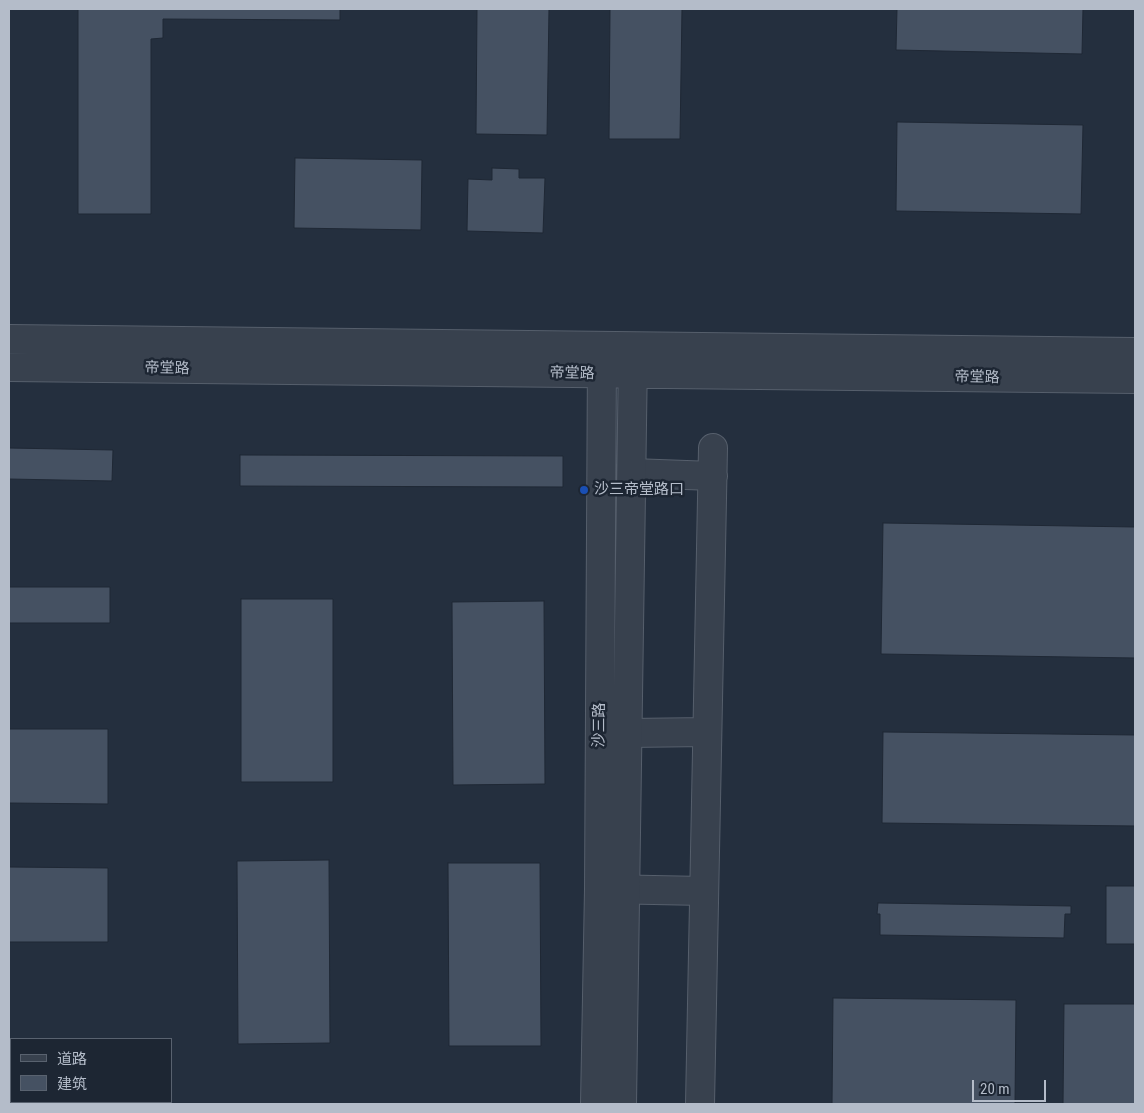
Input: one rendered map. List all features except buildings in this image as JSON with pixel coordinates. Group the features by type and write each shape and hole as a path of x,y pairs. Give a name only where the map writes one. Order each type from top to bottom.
{"street":[{"name":"帝堂路","path":"9,339 1135,352"},
{"name":"沙三路","path":"595,1104 599,889 603,346"},
{"name":"沙三路","path":"622,1104 633,347"},
{"name":"帝堂路","path":"9,366 1135,379"},
{"path":"700,1104 713,448"},
{"path":"632,473 713,476"},
{"path":"628,733 707,732"},
{"path":"599,889 704,891"}],"place":[{"name":"沙三帝堂路口","path":"584,490"}]}
